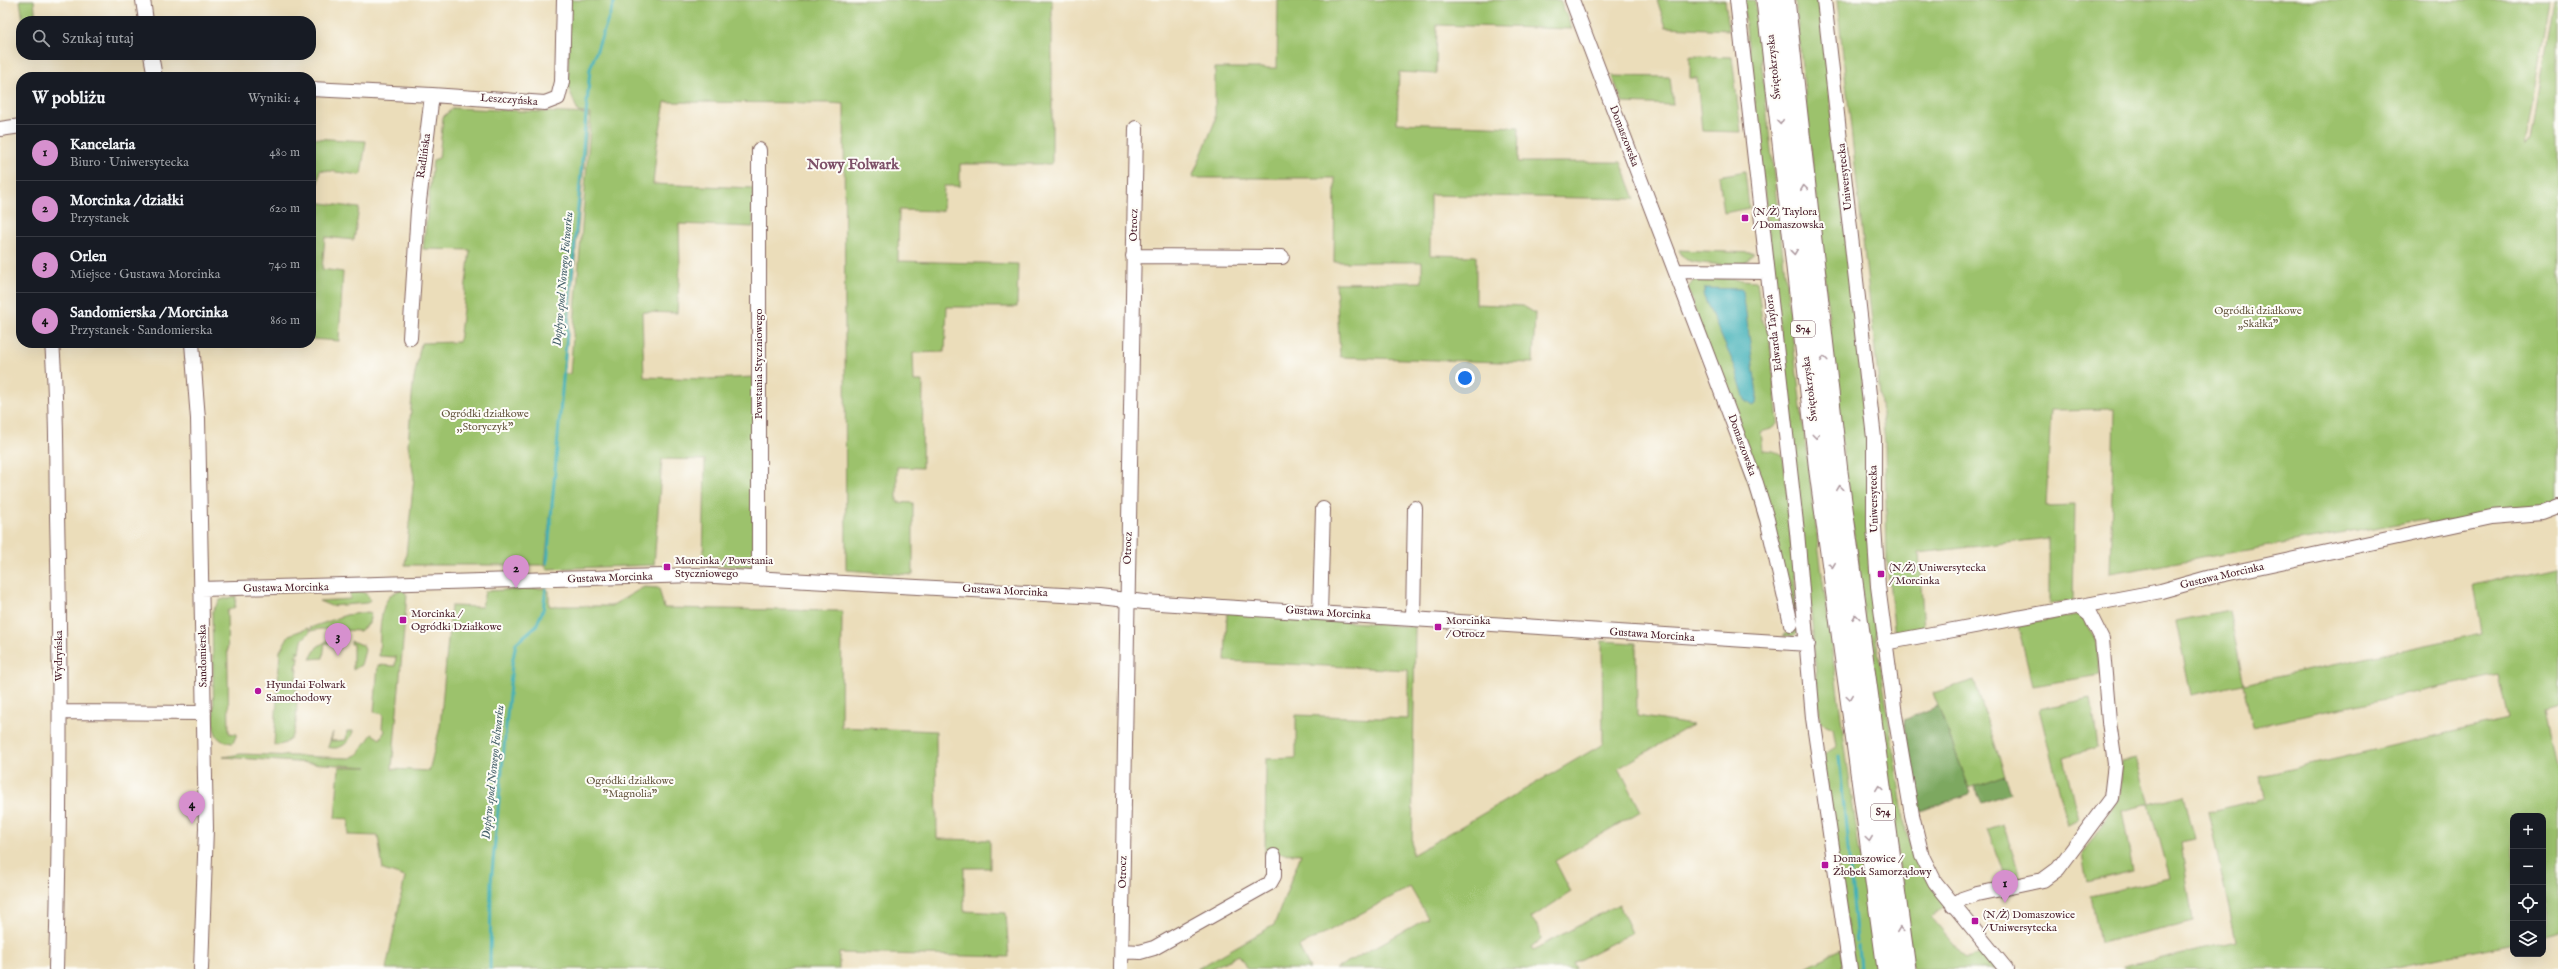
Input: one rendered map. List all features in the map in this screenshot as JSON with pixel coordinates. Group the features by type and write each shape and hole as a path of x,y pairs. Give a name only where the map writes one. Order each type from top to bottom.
{"highway":[{"name":"Świętokrzyska","path":"1767,0 1801,312 1853,657"},
{"name":"Świętokrzyska","path":"1784,0 1853,657"},
{"name":"S74","path":"1853,657 1888,969"},
{"name":"S74","path":"1853,657 1905,969"}],"street":[{"path":"143,0 145,16"},
{"name":"Leszczyńska","path":"432,95 545,102 558,98 562,82 564,0"},
{"name":"Domaszowska","path":"1572,0 1756,483 1767,519 1791,624"},
{"name":"Edwarda Taylora","path":"1737,0 1797,532 1808,644 1808,666 1818,757 1850,969"},
{"name":"Uniwersytecka","path":"1824,0 1874,438 1874,526 1884,643 1917,838 1927,868 1953,906 2006,969"},
{"path":"152,60 154,72"},
{"path":"316,89 432,95"},
{"name":"Radlińska","path":"410,338 418,210 432,95"},
{"path":"0,129 16,127"},
{"name":"Otrocz","path":"1122,969 1136,128"},
{"name":"Powstania Styczniowego","path":"759,150 759,578"},
{"path":"1133,256 1282,256"},
{"path":"1676,271 1767,272"},
{"name":"Wydryńska","path":"52,348 58,550 60,712 60,826 56,969"},
{"name":"Sandomierska","path":"192,348 198,419 204,712 206,863 201,969"},
{"name":"Gustawa Morcinka","path":"1884,643 2161,591 2211,577 2491,517 2542,513 2558,507"},
{"path":"1320,612 1323,508"},
{"path":"1413,619 1415,508"},
{"name":"Gustawa Morcinka","path":"201,589 670,576 759,578 1320,612 1808,644"},
{"path":"1953,906 1962,899 1977,894 2043,880 2058,869 2111,798 2115,764 2109,722 2102,639 2090,615 2079,606"},
{"path":"60,712 204,712"},
{"path":"1122,951 1140,952 1154,948 1270,882 1274,876 1274,856"}],"green space":[{"path":"20,0 34,0 36,16 22,16"},
{"name":"Ogródki działkowe ,,Storyczyk\"","path":"569,0 1052,0 1052,164 960,164 960,186 944,186 943,211 899,210 898,261 1018,264 1017,307 947,307 945,352 913,353 914,381 923,381 922,468 897,467 897,502 913,503 913,575 846,570 844,104 828,103 665,102 657,146 653,184 753,188 753,227 679,224 680,268 677,313 642,312 644,377 708,379 754,377 756,567 703,565 705,460 662,459 654,565 546,569 552,497 545,565 405,565 414,477 408,444 413,384 421,343 459,342 470,250 423,249 433,160 439,158 443,117 453,108 589,114 564,374 570,374 591,114 578,112 568,86"},
{"path":"1278,0 1560,0 1572,29 1437,25 1436,74 1399,72 1397,123 1519,127 1518,162 1621,162 1635,199 1430,195 1430,255 1476,256 1476,304 1523,306 1535,313 1533,363 1340,357 1336,283 1422,282 1422,262 1334,262 1335,178 1192,178 1215,121 1215,68 1277,68"},
{"path":"1657,0 1725,0 1729,30 1666,27"},
{"path":"1743,0 1755,0 1781,243 1811,485 1842,727 1876,969 1854,969 1822,755 1836,747 1833,728 1820,722 1811,611"},
{"path":"1795,0 1819,0 1868,437 1871,584 1876,638 1906,832 1919,869 1945,905 1931,918 1966,959 1984,950 1999,969 1913,969 1844,462"},
{"name":"Ogródki działkowe „Skałka”","path":"1837,0 2550,0 2526,145 2532,139 2555,0 2558,0 2558,502 2540,508 2429,525 2425,519 2110,574 2114,409 2051,410 2046,506 2075,505 2073,601 2049,603 2049,538 1919,553 1924,630 1895,636 1887,562 1885,442"},
{"path":"1690,56 1732,57 1741,132 1702,131 1697,78 1690,78"},
{"path":"1612,76 1670,77 1673,105 1623,103"},
{"path":"316,138 366,141 361,175 320,170 316,196"},
{"path":"1745,171 1749,208 1724,213 1719,176"},
{"path":"316,202 359,208 354,240 325,237 322,269 343,272 339,341 316,339"},
{"path":"1679,250 1754,253 1745,263 1716,264 1692,262 1683,257"},
{"path":"1700,277 1757,281 1762,320 1769,332 1778,423 1771,429 1761,432 1763,450 1778,453 1784,461 1799,631 1793,636 1783,636 1794,628 1688,288 1693,281"},
{"path":"2558,566 2558,708 2544,712 2558,775 2558,933 2546,936 2546,813 2510,813 2510,944 2387,969 2124,969 2123,967 2236,941 2208,812 2265,798 2261,776 2508,719 2498,675 2252,727 2243,684 2191,695 2176,621 2229,610 2244,684 2482,633 2474,585"},
{"name":"Ogródki działkowe \"Magnolia\"","path":"644,587 659,588 664,608 842,611 841,727 936,731 937,839 990,840 990,868 964,868 964,911 1006,913 1009,957 839,953 839,969 386,969 405,877 383,870 378,836 348,835 349,819 335,818 339,767 368,767 223,757 241,754 350,758 358,754 372,734 380,739 385,731 382,728 383,714 374,712 378,665 395,666 396,657 379,656 380,627 384,606 388,598 394,593 403,590 407,595 392,769 429,771 440,727 451,606 482,607 485,591 546,588 549,591 549,606 611,606"},
{"path":"350,591 365,593 370,600 367,603 331,606 319,601 350,599"},
{"path":"236,596 235,607 227,611 229,733 237,734 233,743 222,741 216,734 214,727 212,612 220,600"},
{"path":"368,612 371,613 369,623 360,631 320,629 311,631 310,628 346,615"},
{"path":"1227,612 1415,627 1412,855 1603,744 1602,641 1636,643 1637,716 1692,725 1619,768 1641,811 1555,861 1571,892 1531,918 1539,928 1541,939 1531,947 1533,950 1619,904 1632,933 1573,963 1576,969 1335,969 1428,918 1410,887 1299,947 1310,969 1247,969 1239,955 1210,969 1197,969 1274,925 1301,854 1265,853 1266,759 1296,758 1296,715 1408,719 1408,670 1225,661"},
{"path":"2080,614 2096,639 2100,675 2033,686 2018,626"},
{"path":"308,628 310,632 302,640 300,651 296,651 299,652 295,657 299,657 298,664 296,665 298,668 295,667 295,669 298,670 297,677 295,678 297,681 295,687 297,687 294,696 297,697 295,728 288,741 282,744 274,745 280,651 289,635"},
{"path":"328,640 343,641 342,645 325,643 323,658 310,659 317,647"},
{"path":"351,641 363,645 365,650 361,665 353,670 353,644 351,644"},
{"path":"1974,680 2005,775 1969,788 1933,693"},
{"path":"2091,698 2098,747 2064,757 2078,820 2068,825 2039,709"},
{"path":"1938,706 1971,793 1918,812 1904,720"},
{"path":"347,731 353,731 350,739 344,745 337,748 328,747 333,732 331,741 346,740"},
{"path":"2136,759 2150,804 2184,795 2195,840 2181,843 2193,921 2100,943 2091,896 2169,878 2149,804 2122,811 2133,871 2087,882 2082,854 2120,797 2122,762"},
{"path":"2005,775 2011,793 1982,803 1974,786"},
{"path":"2003,824 2021,879 2007,882 1987,829"},
{"path":"1841,949 1844,969 1802,969"}],"water":[{"path":"1705,288 1741,289 1743,291 1757,394 1756,404 1753,406 1745,400 1735,367 1703,295"}],"waterway":[{"name":"Dopływ spod Nowego Folwarku","path":"547,563 590,69 615,0"},
{"name":"Dopływ spod Nowego Folwarku","path":"490,969 491,883 512,664 516,643 536,626 543,610 546,588"},
{"path":"1839,756 1857,941"},
{"path":"1858,946 1860,969"}],"place":[{"name":"(N/Ż) Taylora / Domaszowska","path":"1745,218"},
{"name":"Morcinka / Powstania Styczniowego","path":"667,567"},
{"name":"(N/Ż) Uniwersytecka / Morcinka","path":"1881,574"},
{"name":"Morcinka / działki","path":"516,588"},
{"name":"Morcinka / Ogródki Działkowe","path":"403,620"},
{"name":"Morcinka / Otrocz","path":"1438,627"},
{"name":"Orlen","path":"338,656"},
{"name":"Hyundai Folwark Samochodowy","path":"258,691"},
{"name":"Sandomierska / Morcinka","path":"192,824"},
{"name":"Domaszowice / Żłobek Samorządowy","path":"1825,865"},
{"name":"Kancelaria","path":"2005,903"},
{"name":"(N/Ż) Domaszowice / Uniwersytecka","path":"1975,921"}],"district":[{"name":"Nowy Folwark","path":"853,164"}]}
